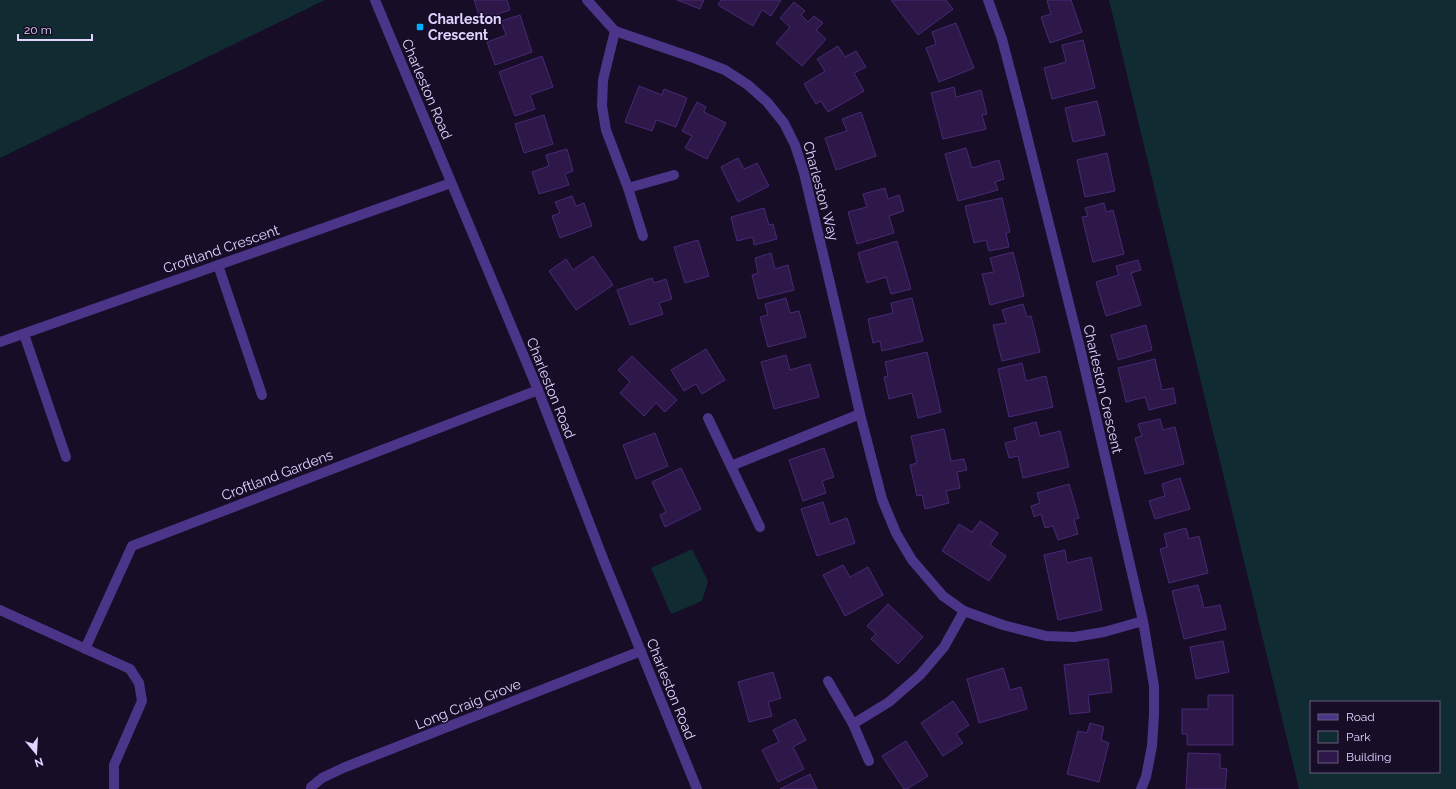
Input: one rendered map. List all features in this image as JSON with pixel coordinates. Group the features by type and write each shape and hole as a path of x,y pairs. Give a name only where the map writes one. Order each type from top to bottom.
{"street":[{"name":"Charleston Road","path":"375,0 538,390 604,561 697,789"},
{"name":"Charleston Way","path":"587,0 615,31 725,70 748,85 767,102 784,122 795,145 804,173 860,414 882,499 896,533 912,560 930,582 943,596 964,611 1003,625 1046,636 1074,637 1104,632 1143,621"},
{"name":"Charleston Crescent","path":"988,0 1002,39 1081,352 1143,621 1154,686 1154,708 1152,746 1146,777 1141,789"},
{"path":"615,31 603,80 602,106 606,130 628,188 643,236"},
{"path":"628,188 674,175"},
{"name":"Croftland Crescent","path":"0,342 451,183"},
{"path":"218,265 262,395"},
{"path":"24,334 66,457"},
{"name":"Croftland Gardens","path":"85,649 132,546 538,390"},
{"path":"731,466 860,414"},
{"path":"708,418 760,527"},
{"path":"0,610 130,669 139,683 142,701 114,766 114,789"},
{"path":"854,724 889,702 920,675 944,647 964,611"},
{"name":"Long Craig Grove","path":"311,789 311,787 322,778 343,768 641,651"},
{"path":"828,681 854,724 869,761"}],"green space":[{"path":"0,0 325,0 0,158"},
{"path":"1109,0 1456,0 1456,789 1299,789"},
{"path":"692,549 708,581 702,601 671,614 651,568"}],"building":[{"path":"474,0 507,0 510,10 481,20"},
{"path":"677,0 704,0 700,9"},
{"path":"721,0 781,0 771,16 762,10 753,26 718,5"},
{"path":"891,0 946,0 953,9 918,35"},
{"path":"1071,0 1082,32 1050,43 1041,17 1051,14 1047,1"},
{"path":"794,2 805,11 801,15 808,22 814,16 823,23 816,30 826,39 802,66 776,43 790,27 780,18"},
{"path":"520,15 532,52 495,65 487,42 506,35 501,21"},
{"path":"956,23 974,68 939,82 926,48 936,44 932,32"},
{"path":"1083,40 1095,88 1052,99 1044,68 1066,62 1062,45"},
{"path":"838,46 845,57 856,51 866,67 854,73 864,91 828,112 821,101 816,104 804,84 825,71 817,59"},
{"path":"542,56 553,87 530,95 535,109 515,116 499,72"},
{"path":"639,86 662,95 664,89 687,98 676,127 656,120 652,131 625,122"},
{"path":"954,87 956,97 981,90 987,114 982,115 986,129 943,139 931,93"},
{"path":"1097,101 1105,135 1073,142 1065,108"},
{"path":"697,102 706,107 704,112 726,123 707,159 685,148 692,136 682,131"},
{"path":"861,112 876,156 836,170 825,138 847,131 842,119"},
{"path":"544,115 553,144 524,153 515,124"},
{"path":"966,148 972,168 999,160 1004,179 995,182 998,190 958,201 945,154"},
{"path":"567,149 573,171 565,174 569,185 539,194 532,172 549,166 546,155"},
{"path":"1107,153 1115,191 1085,197 1077,160"},
{"path":"738,158 744,169 757,163 769,186 738,202 721,167"},
{"path":"885,188 888,199 899,195 904,211 889,216 894,233 857,244 848,212 867,207 863,194"},
{"path":"572,196 576,206 584,203 592,226 560,238 552,216 560,213 555,202"},
{"path":"1002,198 1010,232 1006,233 1009,247 989,251 986,240 974,243 965,206"},
{"path":"1104,203 1106,212 1113,210 1124,254 1093,262 1082,217 1088,216 1085,208"},
{"path":"764,208 769,225 773,224 777,239 754,245 753,237 737,241 731,217"},
{"path":"698,240 709,276 685,283 674,247"},
{"path":"897,241 911,289 891,294 886,277 867,283 858,253"},
{"path":"1013,252 1024,296 990,305 982,274 994,272 990,258"},
{"path":"771,253 775,269 788,265 794,290 758,299 752,275 758,273 755,258"},
{"path":"593,256 613,285 576,310 549,271 566,259 573,270"},
{"path":"1138,260 1141,270 1131,273 1141,305 1106,316 1096,282 1119,275 1116,266"},
{"path":"652,278 654,283 666,279 672,299 659,303 663,314 630,325 617,290"},
{"path":"786,298 790,313 799,311 806,337 768,347 760,317 768,315 765,304"},
{"path":"912,298 923,341 882,351 880,341 873,343 868,319 893,313 891,303"},
{"path":"1023,304 1027,317 1031,316 1040,352 1002,361 993,325 1006,323 1002,310"},
{"path":"1146,325 1152,350 1118,360 1111,335"},
{"path":"706,349 725,380 702,394 696,384 684,391 671,370"},
{"path":"927,352 941,412 918,418 912,393 889,399 884,377 888,376 885,362"},
{"path":"786,355 790,370 810,364 819,397 774,409 761,362"},
{"path":"632,356 677,400 665,412 656,403 644,416 620,393 630,382 618,370"},
{"path":"1155,359 1162,390 1173,388 1176,403 1149,410 1145,397 1126,402 1118,368"},
{"path":"1022,363 1026,381 1046,376 1053,407 1009,417 998,369"},
{"path":"1160,419 1163,430 1175,427 1184,464 1145,474 1135,438 1142,436 1138,424"},
{"path":"1036,422 1040,436 1060,431 1069,467 1023,478 1018,456 1009,458 1005,443 1017,440 1014,428"},
{"path":"944,429 951,461 964,459 967,470 957,472 960,488 946,491 949,503 925,509 922,495 917,496 910,465 917,463 911,436"},
{"path":"655,433 668,466 636,479 623,445"},
{"path":"824,448 834,477 822,481 826,493 803,501 789,460"},
{"path":"681,468 701,509 665,527 660,515 666,512 652,482"},
{"path":"1180,478 1190,509 1155,519 1149,501 1165,496 1162,484"},
{"path":"1069,484 1079,518 1074,519 1078,534 1058,540 1053,526 1045,528 1041,514 1034,517 1031,506 1040,503 1037,493"},
{"path":"823,502 830,524 847,518 855,543 817,556 801,509"},
{"path":"980,521 998,533 990,545 1006,556 989,581 942,551 959,524 972,532"},
{"path":"1186,528 1189,539 1199,536 1208,573 1169,583 1160,549 1167,547 1164,534"},
{"path":"1065,550 1067,563 1091,557 1102,610 1058,620 1044,555"},
{"path":"843,565 850,577 868,567 883,595 845,616 823,575"},
{"path":"1198,585 1204,608 1220,605 1226,629 1184,639 1172,591"},
{"path":"888,604 923,637 898,664 871,639 876,634 867,626"},
{"path":"1223,641 1229,672 1196,679 1190,647"},
{"path":"1108,659 1112,692 1088,695 1090,712 1070,714 1064,665"},
{"path":"1003,668 1010,690 1021,687 1027,709 979,723 967,679"},
{"path":"773,672 781,698 768,702 772,716 749,722 738,682"},
{"path":"1208,695 1233,695 1233,745 1187,745 1187,734 1182,734 1182,709 1208,709"},
{"path":"953,701 969,725 956,734 963,743 943,756 921,723"},
{"path":"795,719 806,740 793,747 804,769 778,782 762,750 779,742 773,730"},
{"path":"1090,723 1104,727 1101,740 1109,743 1099,782 1067,774 1078,731 1087,733"},
{"path":"906,741 928,776 907,789 904,789 882,756"},
{"path":"1188,753 1220,754 1220,768 1227,769 1225,789 1186,789"},
{"path":"810,774 817,789 780,789"}],"place":[{"name":"Charleston Crescent","path":"420,27"}]}
